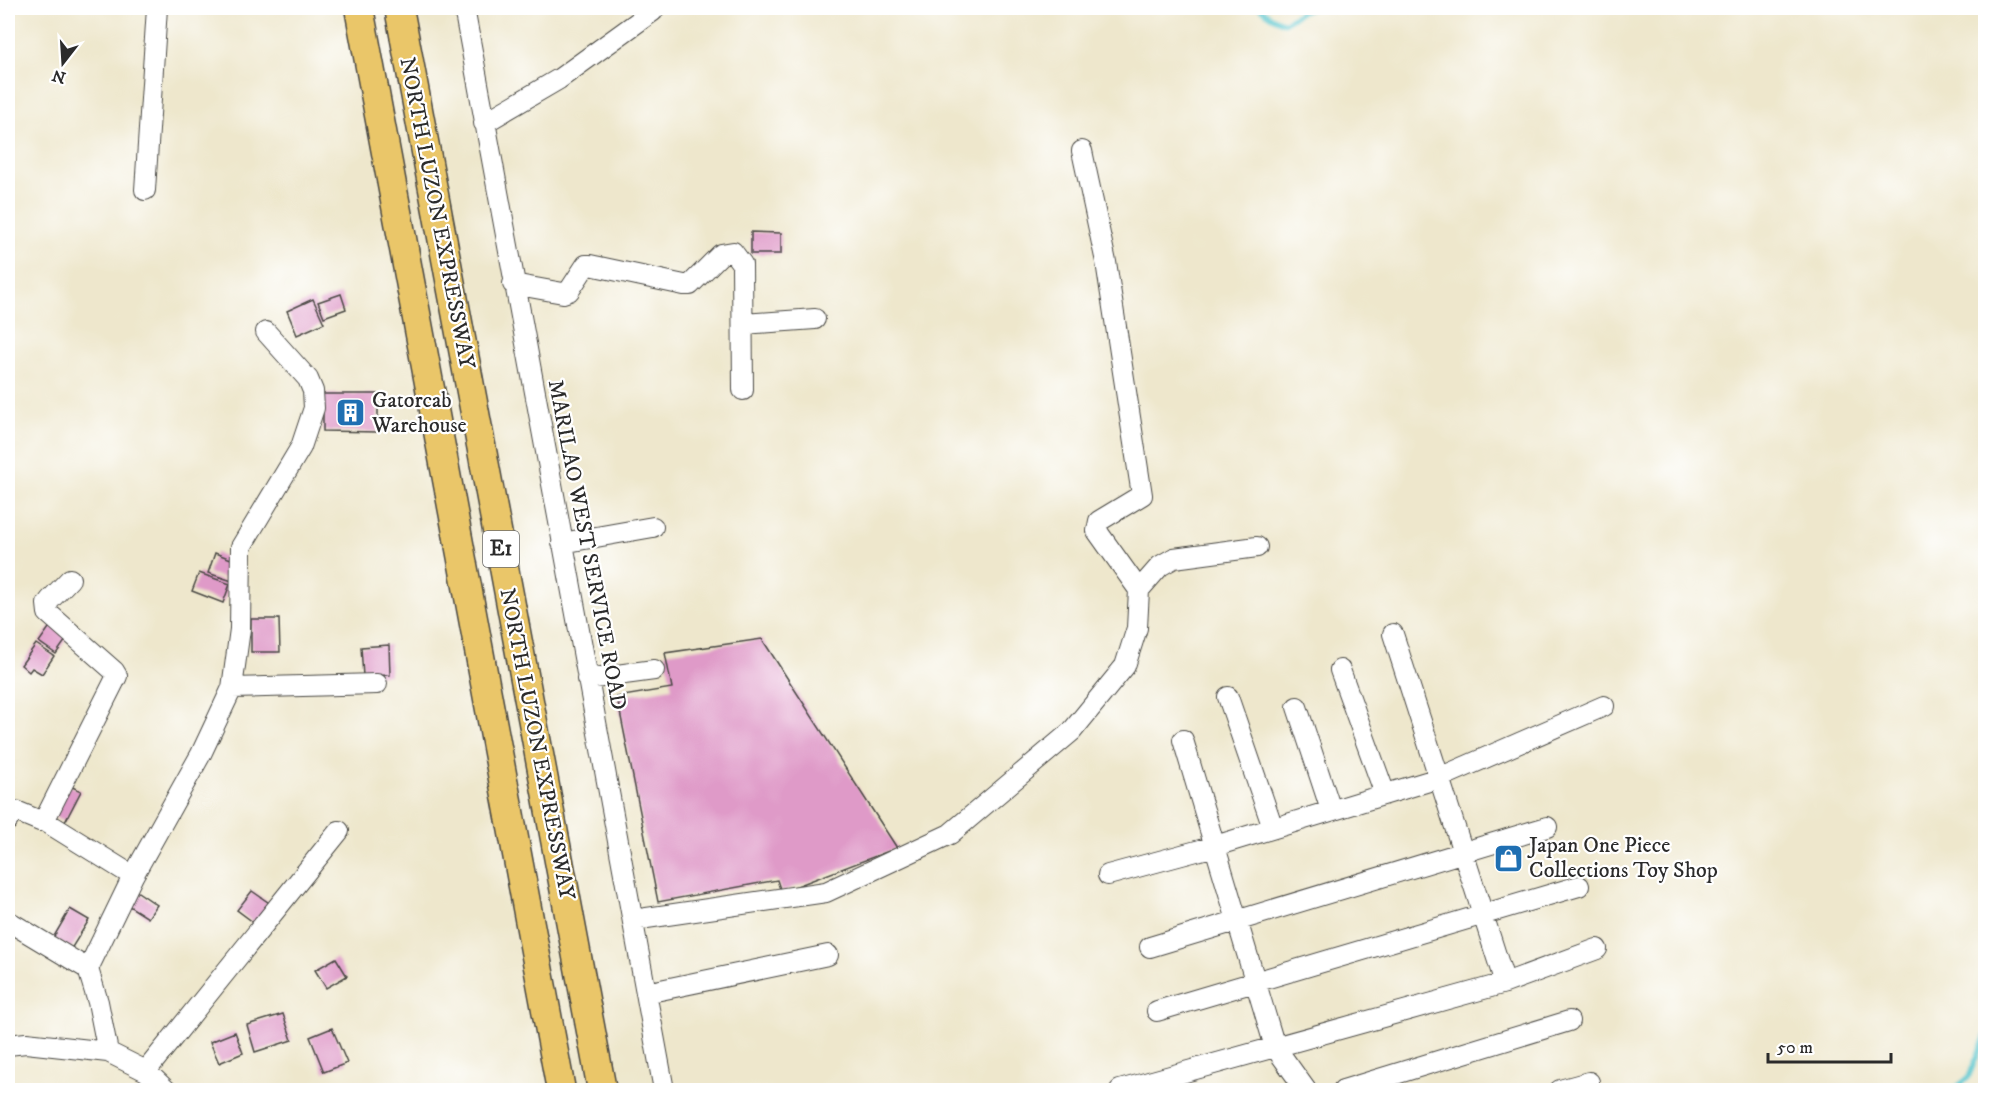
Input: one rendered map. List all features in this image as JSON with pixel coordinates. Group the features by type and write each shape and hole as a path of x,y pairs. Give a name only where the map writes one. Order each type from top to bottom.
{"highway":[{"name":"NORTH LUZON EXPRESSWAY","path":"358,8 561,1090"},
{"name":"NORTH LUZON EXPRESSWAY","path":"399,8 602,1090"}],"street":[{"path":"145,190 157,8"},
{"name":"MARILAO WEST SERVICE ROAD","path":"464,8 513,284 664,1090"},
{"path":"484,123 559,79 653,11"},
{"path":"1082,151 1107,262 1142,495 1100,521 1097,531 1139,590"},
{"path":"513,284 569,291 586,265 590,265 690,285 721,254 733,252 742,264 743,390"},
{"path":"742,324 815,319"},
{"path":"88,969 133,876 201,754 232,688 240,629 241,547 301,447 314,408 313,391 308,379 266,332"},
{"path":"562,543 653,527"},
{"path":"633,920 826,892 950,834 1072,730 1125,666 1137,628 1139,590 1160,566 1174,558 1257,547"},
{"path":"43,820 117,676 48,613 47,604 69,579"},
{"path":"1393,634 1505,983"},
{"path":"587,679 654,670"},
{"path":"1340,670 1385,794"},
{"path":"232,688 377,684"},
{"path":"1228,697 1273,828"},
{"path":"1108,875 1215,846 1439,778 1604,706"},
{"path":"1297,707 1331,810"},
{"path":"1183,740 1275,1047 1306,1090"},
{"path":"8,820 12,812 16,811 36,820 43,820 133,876"},
{"path":"1150,947 1547,827"},
{"path":"146,1071 339,831"},
{"path":"1157,1011 1580,886"},
{"path":"8,921 88,969 98,1002 108,1052"},
{"path":"1120,1090 1505,983 1597,949"},
{"path":"646,993 828,955"},
{"path":"1343,1090 1569,1021"},
{"path":"8,1045 26,1043 108,1052 146,1071 166,1090"},
{"path":"1560,1090 1589,1082"}],"building":[{"path":"751,232 781,233 781,254 751,254"},
{"path":"341,294 346,309 324,317 318,302"},
{"path":"313,299 324,323 297,335 287,311"},
{"name":"Gatorcab Warehouse","path":"323,394 378,394 378,432 323,431"},
{"path":"215,553 239,562 232,581 208,573"},
{"path":"199,573 230,584 223,603 192,591"},
{"path":"251,619 279,619 280,652 251,652"},
{"path":"51,625 68,637 56,654 39,642"},
{"path":"762,639 897,848 781,892 777,880 658,902 617,697 672,688 665,653"},
{"path":"36,644 54,656 42,674 32,668 29,672 21,665"},
{"path":"389,645 390,675 363,676 361,647"},
{"path":"68,785 81,791 65,822 52,815"},
{"path":"135,890 157,905 148,918 126,904"},
{"path":"252,891 272,905 257,925 237,910"},
{"path":"70,909 89,920 71,949 53,938"},
{"path":"336,958 347,976 326,988 315,970"},
{"path":"283,1014 292,1040 255,1052 247,1025"},
{"path":"332,1028 347,1063 324,1072 310,1037"},
{"path":"235,1032 243,1053 219,1063 210,1042"}],"waterway":[{"path":"1260,8 1284,23 1301,12 1314,8"},
{"path":"1953,1090 1968,1078 1986,1035"}],"place":[{"name":"Gatorcab Warehouse","path":"351,413"},
{"name":"Japan One Piece Collections Toy Shop","path":"1508,858"}]}
